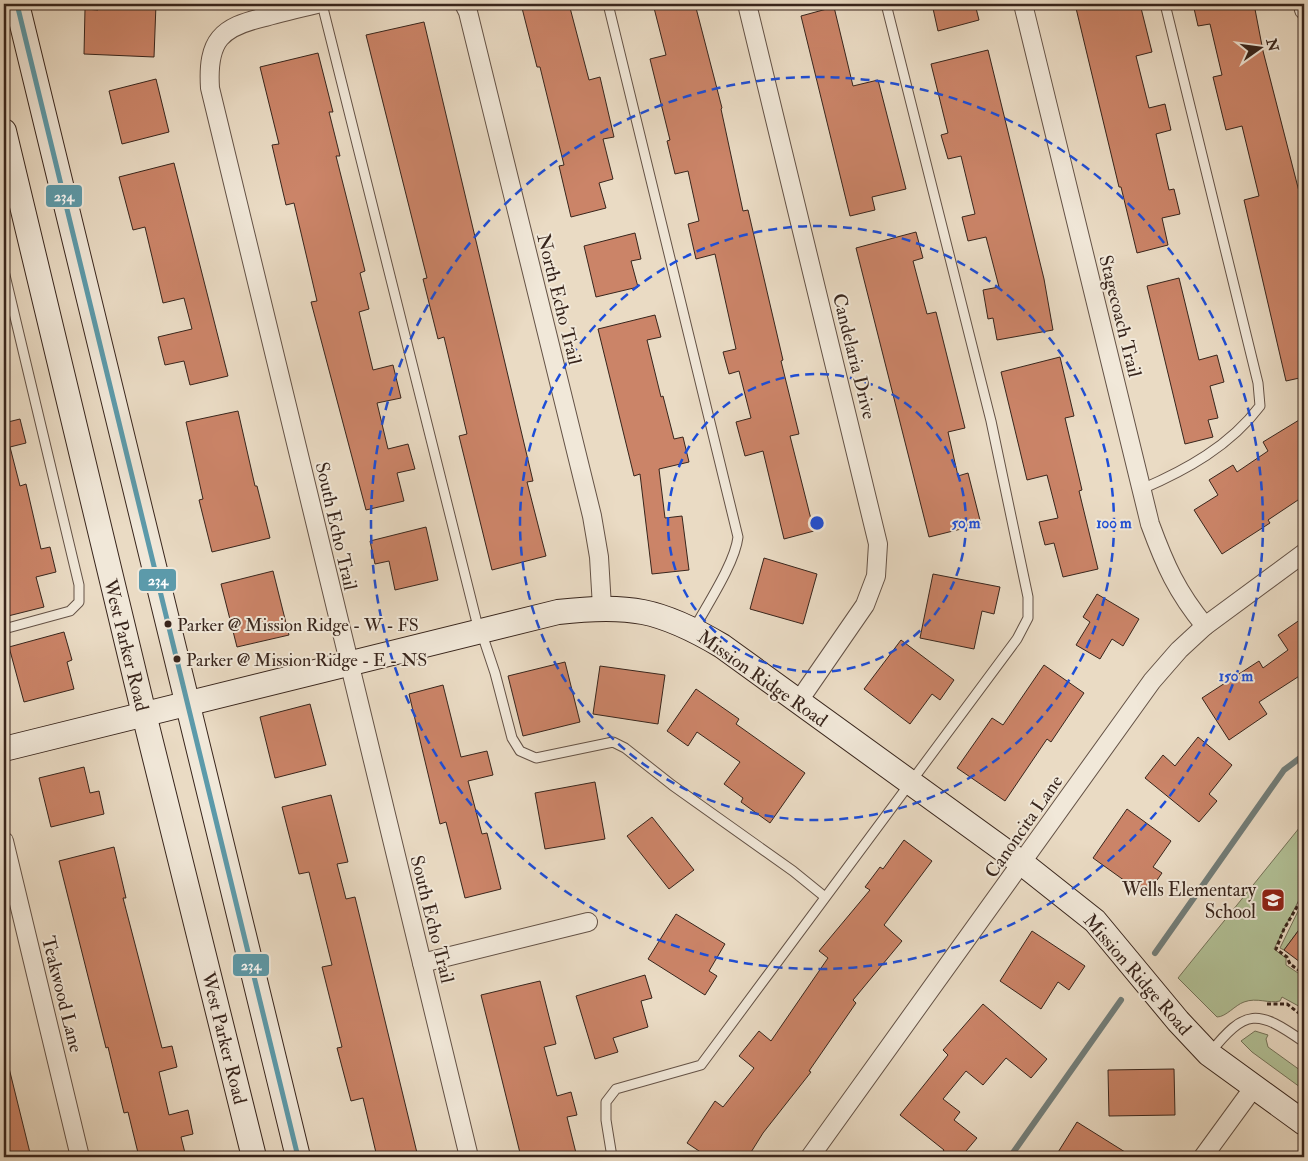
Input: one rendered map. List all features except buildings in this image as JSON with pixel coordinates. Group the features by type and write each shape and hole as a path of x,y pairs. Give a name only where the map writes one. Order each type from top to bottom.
{"main road":[{"path":"17,4 298,1157"},
{"name":"West Parker Road","path":"4,131 144,714 254,1157"},
{"name":"Mission Ridge Road","path":"4,749 558,612 602,607 638,609 694,629 741,659 1023,864 1095,920 1178,1021 1209,1054 1304,1123"}],"street":[{"name":"South Echo Trail","path":"318,4 238,23 222,34 213,49 209,67 210,88 469,1157"},
{"name":"North Echo Trail","path":"464,4 468,12 592,516 599,557 602,607"},
{"name":"Candelaria Drive","path":"747,4 878,544 876,576 865,605 798,702"},
{"name":"Stagecoach Trail","path":"1023,4 1150,524 1164,563 1183,599 1205,626"},
{"path":"1303,4 1304,10"},
{"name":"Canoncita Lane","path":"810,1157 1023,864 1152,681 1179,650 1205,626 1304,553"},
{"name":"Teakwood Lane","path":"4,840 80,1157"},
{"path":"422,963 588,922"},
{"path":"1203,1157 1254,1087"}],"lane":[{"path":"322,4 480,631 495,673 512,738 520,751 536,758 613,742 626,748 672,785 794,871 825,897"},
{"path":"608,4 738,537 737,546 694,629"},
{"path":"612,1157 606,1120 606,1102 616,1089 701,1066 1017,639 1028,618 1028,597 991,420 886,4"},
{"path":"1142,489 1182,472 1202,458 1245,426 1260,406 1258,383 1166,4"},
{"path":"4,271 79,585 79,602 70,611 4,629"},
{"path":"1209,1054 1224,1036 1249,1018 1263,1018 1280,1025 1304,1042"}],"path":[{"path":"1304,895 1284,929 1276,949 1287,957 1290,964 1304,974"},
{"path":"1301,1015 1304,1011"}],"green space":[{"name":"Wells Elementary School","path":"1304,822 1304,890 1274,949 1286,958 1286,965 1304,977 1304,1009 1282,997 1280,1001 1276,1002 1254,1000 1244,1002 1224,1015 1217,1017 1178,978"},
{"path":"1304,899 1304,923 1284,950 1280,948"},
{"path":"1255,1031 1268,1035 1266,1039 1268,1047 1304,1073 1304,1090 1252,1052 1241,1041"}],"waterway":[{"path":"1155,953 1284,770 1304,755"},
{"path":"1010,1157 1121,1000"}],"transit line":[{"name":"234","path":"17,4 298,1157"}],"place":[{"name":"Parker @ Mission Ridge - W - FS","path":"168,624"},
{"name":"Parker @ Mission Ridge - E - NS","path":"177,659"},
{"name":"Wells Elementary School","path":"1273,900"}]}
